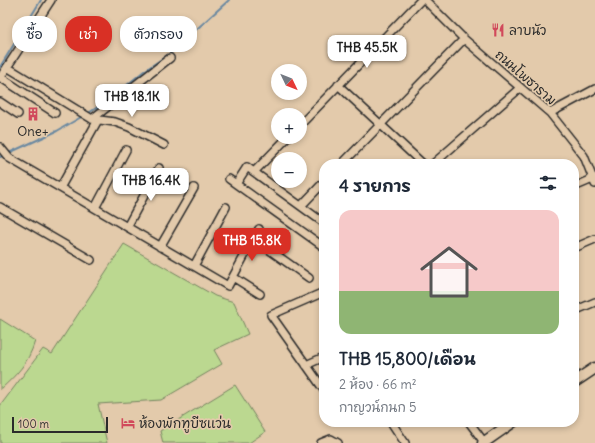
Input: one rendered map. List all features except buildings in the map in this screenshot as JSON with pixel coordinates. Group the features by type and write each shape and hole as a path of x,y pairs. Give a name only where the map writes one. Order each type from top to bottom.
{"main road":[{"path":"579,379 595,368"},
{"path":"483,443 506,427"}],"street":[{"path":"51,0 0,78 55,113"},
{"path":"307,118 421,0"},
{"name":"ถนนโพธาราม","path":"425,0 464,39 550,113 579,149 594,180"},
{"path":"347,159 464,39"},
{"path":"60,188 95,120 170,58"},
{"path":"7,67 82,114 95,120 115,122 129,127 164,145"},
{"path":"338,85 418,159"},
{"path":"439,159 520,88"},
{"path":"550,113 595,89"},
{"path":"0,102 18,114"},
{"path":"254,172 281,144"},
{"path":"1,147 9,158 228,286 260,229"},
{"path":"95,208 126,150"},
{"path":"236,184 247,167 319,219"},
{"path":"127,227 159,168"},
{"path":"229,179 319,243"},
{"path":"579,185 594,180"},
{"path":"301,206 319,187"},
{"path":"160,247 194,188"},
{"path":"0,207 91,260"},
{"path":"194,266 226,207"},
{"path":"254,239 308,278"},
{"path":"579,246 595,239"},
{"path":"233,277 260,294"},
{"path":"319,294 271,315 319,383"},
{"path":"579,309 595,302"},
{"path":"306,365 319,359"},
{"path":"394,427 405,443"},
{"path":"472,427 483,443"},
{"path":"321,443 331,439 338,443"}],"green space":[{"path":"124,244 215,296 234,302 248,334 214,350 222,364 161,400 98,404 107,443 0,443 0,406 43,349 52,354"},
{"path":"0,319 35,341 29,356 21,368 0,390"},
{"path":"235,385 265,432 249,443 163,443 160,431"}],"waterway":[{"path":"0,67 41,0"},
{"path":"87,114 110,99 144,71 169,54 229,0"},
{"path":"0,157 57,131 83,116"}],"place":[{"name":"ลาบนัว","path":"498,30"},
{"name":"One+","path":"33,114"},
{"name":"ห้องพักทูบีซแว่น","path":"128,423"}]}
